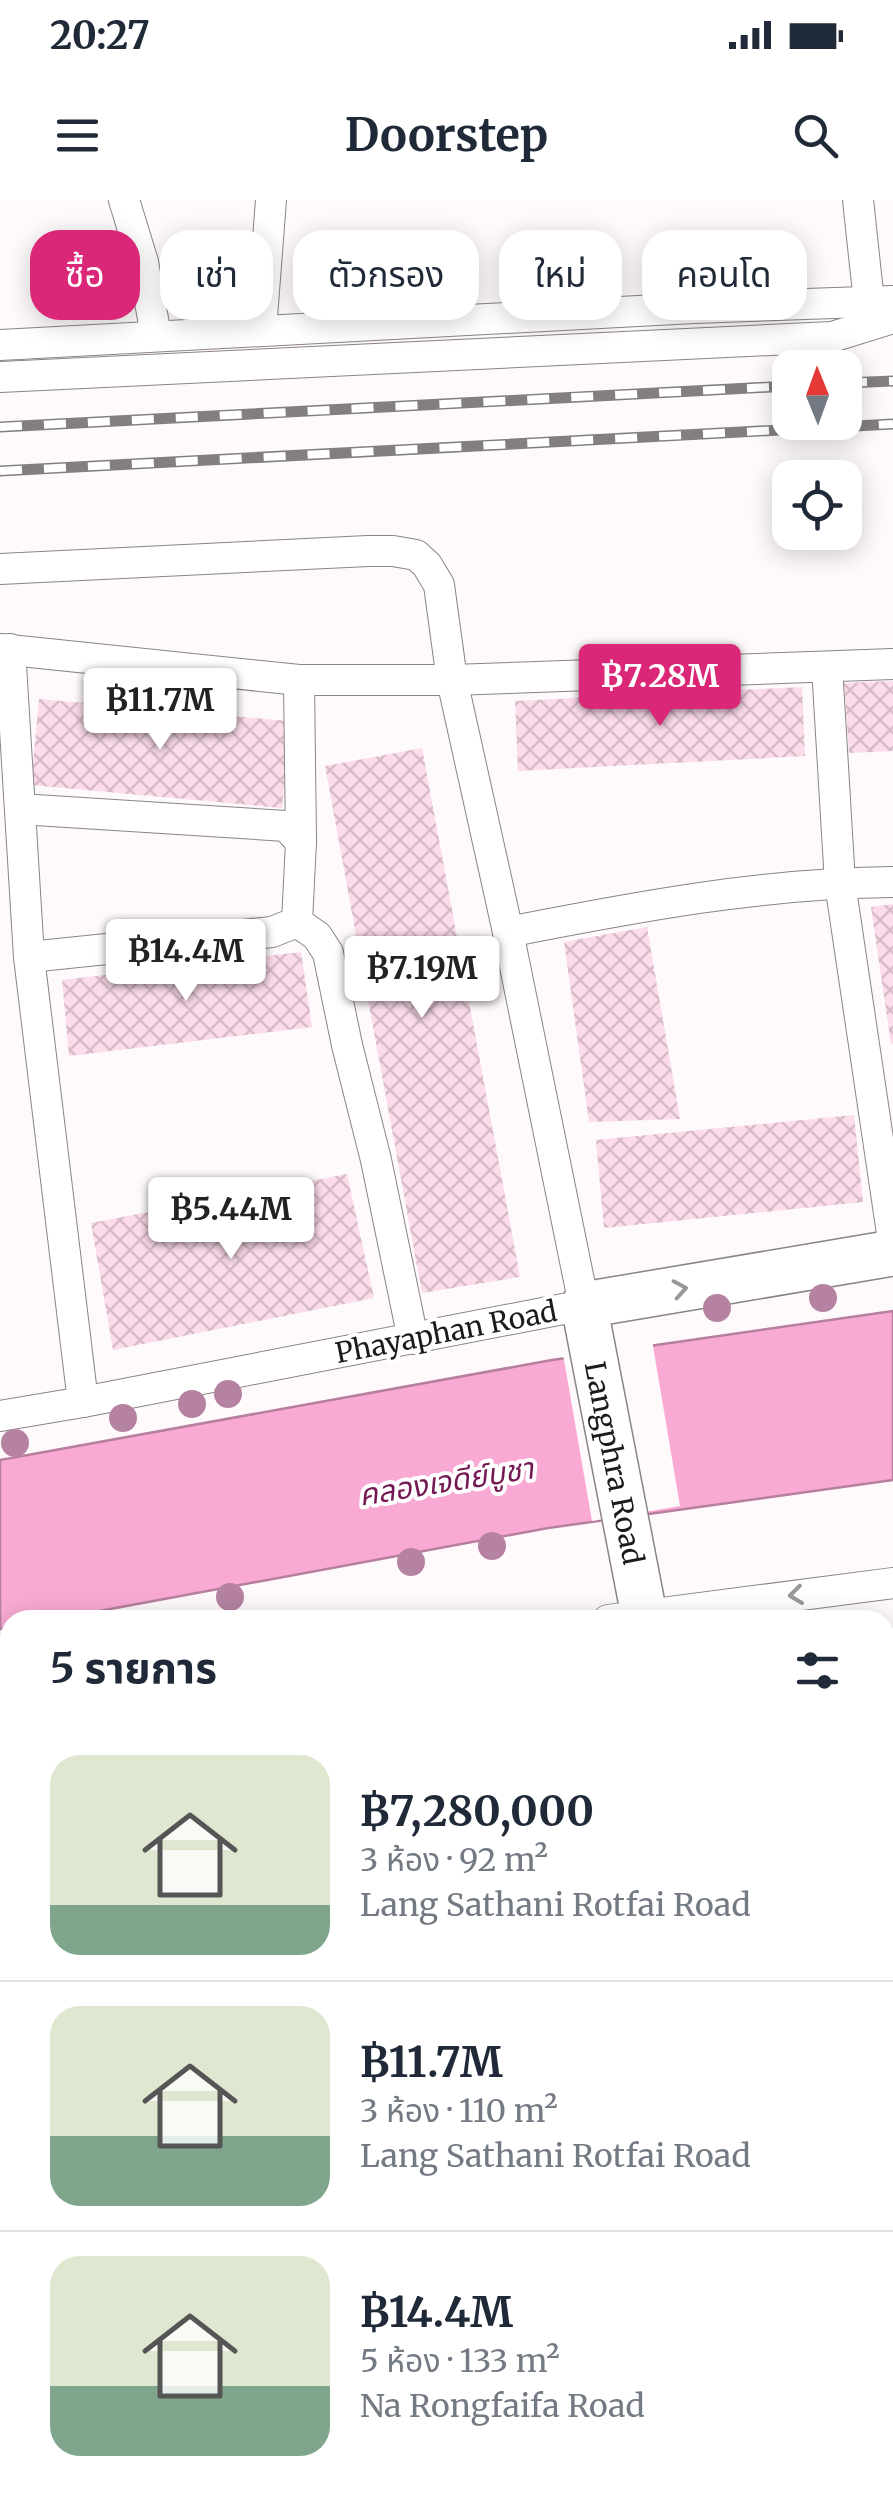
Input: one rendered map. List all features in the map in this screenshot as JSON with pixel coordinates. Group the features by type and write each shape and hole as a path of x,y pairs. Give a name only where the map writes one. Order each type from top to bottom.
{"main road":[{"name":"Phayaphan Road","path":"586,1322 893,1253"},
{"name":"Langphra Road","path":"586,1322 630,1540 633,1610"}],"street":[{"path":"261,330 271,200"},
{"path":"858,200 885,307"},
{"path":"117,201 144,262 156,336"},
{"path":"0,345 694,308 885,307"},
{"path":"0,377 832,337 885,307"},
{"path":"0,569 368,551 416,556 426,565 439,585 452,680 508,932 586,1322"},
{"path":"83,1402 29,956 5,649 299,680 452,680 893,664"},
{"path":"827,667 840,883 882,1088 893,1240"},
{"path":"297,922 302,842 299,680"},
{"path":"20,808 286,826 302,842"},
{"path":"508,932 650,904 840,883 893,882"},
{"path":"29,956 272,932 297,922"},
{"path":"297,922 318,936 328,953 413,1338"},
{"name":"Phayaphan Road","path":"0,1416 413,1338 586,1322"},
{"path":"692,1610 893,1583"}],"water":[{"name":"คลองเจดีย์บูชา","path":"893,1311 893,1480 548,1528 105,1610 0,1610 0,1460 552,1360"}],"pier":[{"path":"652,1340 680,1506 592,1521 563,1354"}],"building":[{"path":"893,681 893,751 849,753 844,683"},
{"path":"802,687 805,756 518,771 515,701"},
{"path":"39,699 289,721 282,808 31,785"},
{"path":"422,748 520,1277 422,1293 325,766"},
{"path":"893,904 893,1044 891,1044 871,907"},
{"path":"647,927 680,1119 589,1122 564,942"},
{"path":"301,952 312,1027 69,1056 62,980"},
{"path":"854,1115 863,1202 604,1228 596,1140"},
{"path":"347,1174 374,1298 113,1350 91,1223"}],"railway":[{"path":"862,382 893,381"},
{"path":"0,427 772,387"},
{"path":"0,471 893,424"}]}
